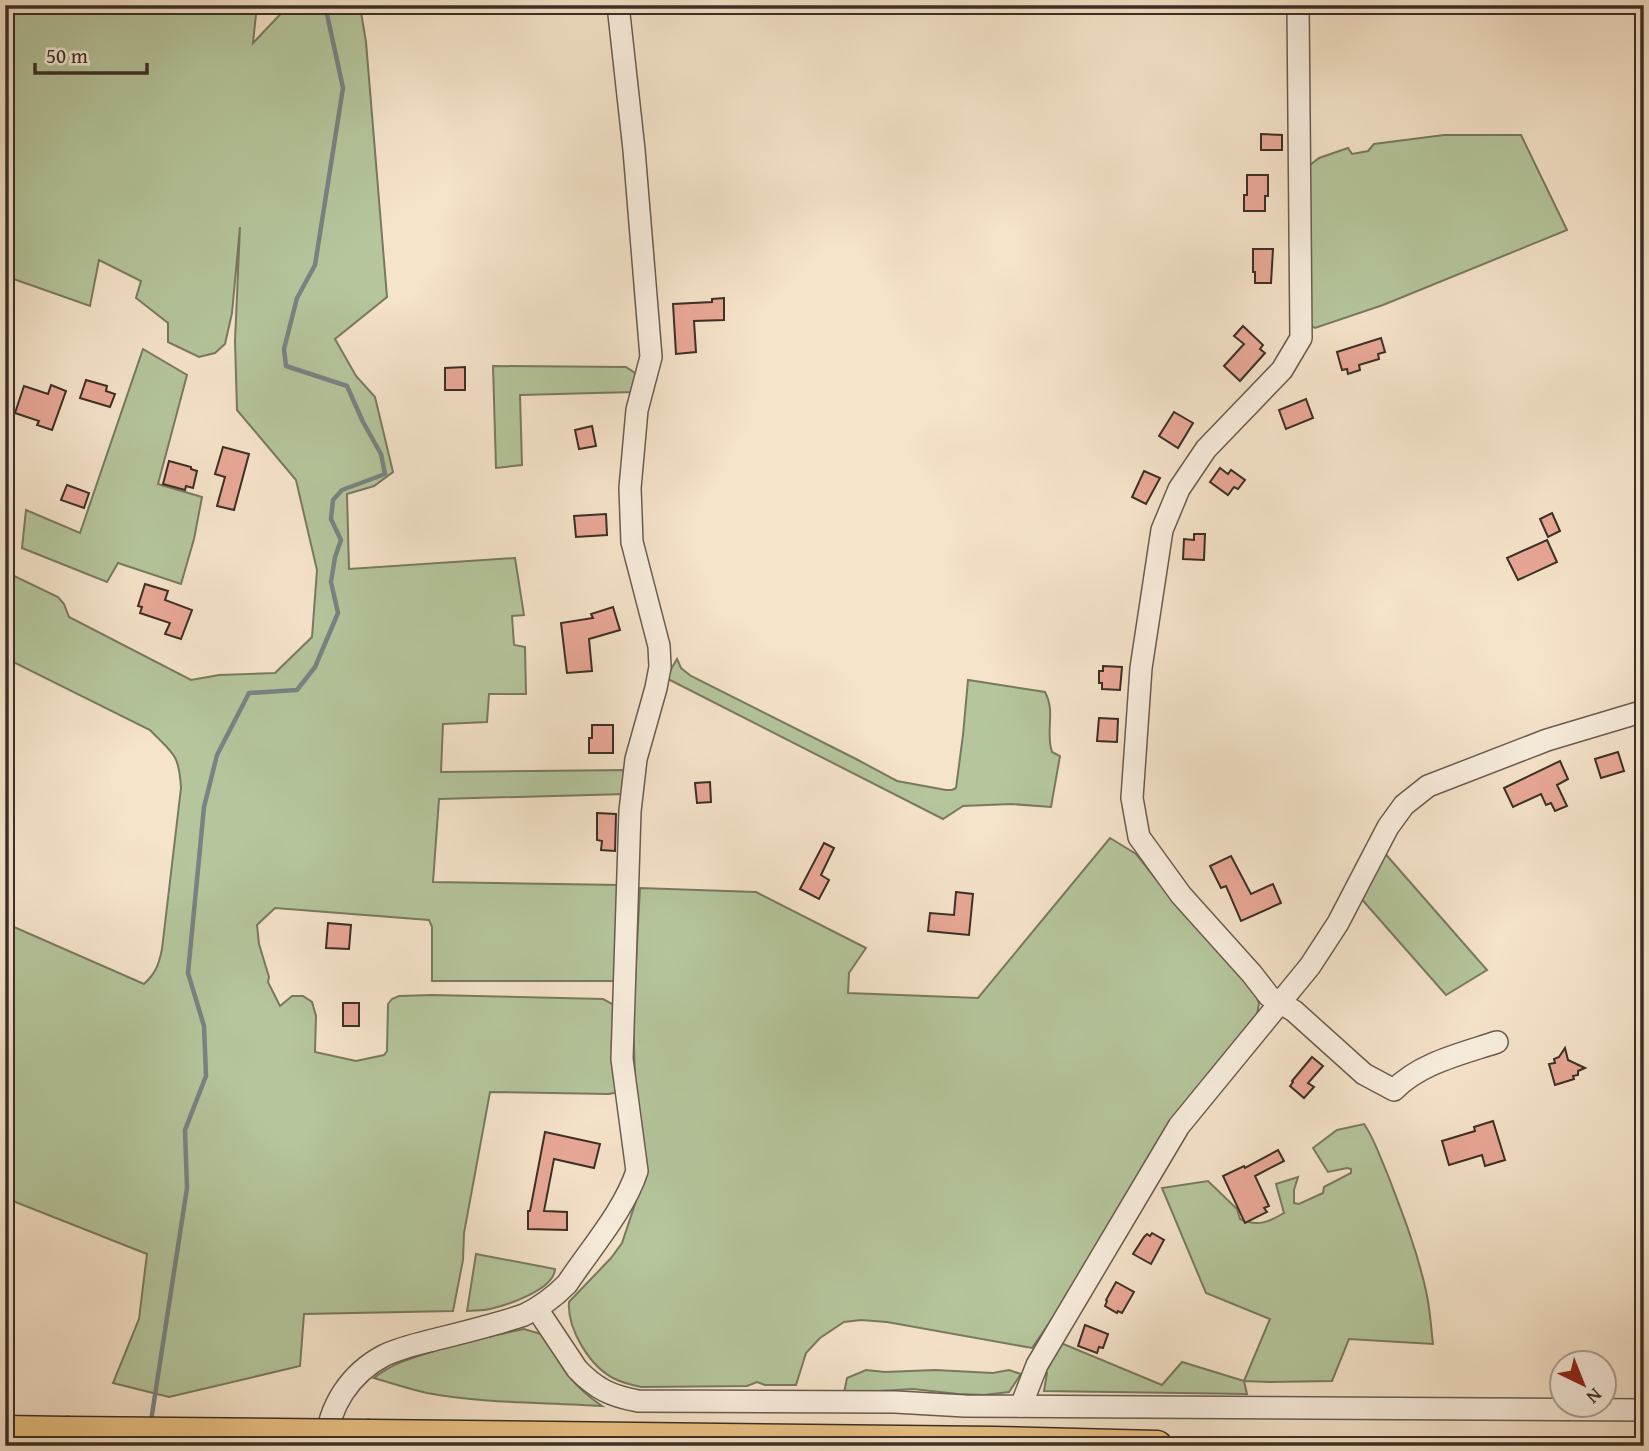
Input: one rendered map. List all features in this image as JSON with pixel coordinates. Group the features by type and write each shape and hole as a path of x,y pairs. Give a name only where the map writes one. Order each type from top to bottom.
{"highway":[{"path":"5,1431 1157,1446"}],"street":[{"path":"326,1446 330,1420 341,1394 361,1371 373,1362 398,1349 509,1320 537,1309 548,1301 567,1284 611,1220 637,1171 622,1059 631,811 636,759 660,667 659,646 632,542 630,488 637,410 651,356 634,150 618,5"},
{"path":"1298,5 1301,338 1282,370 1206,449 1179,489 1162,530 1141,668 1132,798 1139,837 1181,895 1269,996 1306,1020 1364,1074 1394,1090 1402,1081 1423,1069 1497,1042"},
{"path":"1021,1406 1037,1365 1179,1126 1310,966 1338,923 1388,827 1404,805 1428,786 1547,740 1644,711"},
{"path":"537,1309 577,1369 586,1378 616,1397 638,1401 1644,1410"}],"green space":[{"path":"5,5 257,5 253,43 289,5 353,5 361,12 366,42 387,297 335,339 356,376 375,397 393,472 374,486 347,494 349,569 515,558 524,615 512,616 514,645 525,647 526,694 489,694 487,722 443,724 441,772 628,770 627,794 439,799 433,882 621,885 615,981 432,981 432,927 429,920 275,908 257,925 268,982 280,1006 292,996 303,996 312,1002 316,1016 315,1052 356,1061 384,1055 387,1051 388,1004 399,996 603,999 616,1006 618,1092 490,1092 464,1233 463,1260 453,1311 304,1314 300,1366 169,1397 113,1383 139,1319 147,1254 13,1201 5,1224 5,923 144,984 156,968 162,949 181,788 179,768 173,755 150,730 5,658 5,493 14,497 9,571 58,597 69,617 191,680 219,675 275,673 312,637 317,570 296,480 237,410 235,341 240,227 232,313 225,344 215,353 199,357 168,342 168,323 136,298 141,281 99,260 90,306 5,276"},
{"path":"1444,135 1521,135 1567,230 1383,305 1315,328 1307,324 1310,165 1319,158 1348,148 1352,154 1368,151 1374,144"},
{"path":"143,349 187,375 158,484 202,497 181,584 118,563 107,582 22,548 26,510 80,533"},
{"path":"493,366 626,367 638,375 633,392 520,395 522,465 496,468"},
{"path":"677,659 681,668 691,676 897,781 946,790 956,788 968,680 1045,692 1050,707 1050,744 1052,752 1060,756 1051,807 1011,804 963,806 943,819 666,678"},
{"path":"1110,838 1136,854 1175,903 1254,991 1259,1003 1257,1015 1171,1124 1032,1348 887,1322 861,1320 844,1322 820,1338 806,1353 796,1385 765,1385 757,1382 747,1386 641,1387 615,1379 597,1366 576,1335 569,1313 569,1302 622,1243 639,1192 633,1018 640,888 756,892 866,948 849,973 848,993 978,998"},
{"path":"1382,850 1487,970 1446,995 1358,895"},
{"path":"1364,1124 1374,1141 1414,1246 1427,1297 1433,1344 1349,1339 1332,1381 1244,1381 1270,1319 1206,1293 1162,1188 1208,1181 1237,1209 1240,1219 1252,1223 1268,1221 1284,1213 1276,1184 1298,1177 1294,1203 1299,1204 1323,1193 1324,1187 1351,1173 1351,1169 1347,1168 1328,1172 1313,1148 1337,1130"},
{"path":"476,1254 555,1269 547,1284 528,1295 490,1309 467,1311"},
{"path":"524,1329 544,1335 568,1375 602,1406 449,1397 374,1378 413,1358"},
{"path":"1061,1343 1162,1385 1182,1362 1244,1381 1247,1394 1044,1391 1047,1373 1044,1369"},
{"path":"866,1370 993,1373 1009,1370 1021,1374 1009,1392 984,1395 913,1389 844,1393 847,1378"}],"building":[{"path":"1261,134 1282,135 1282,150 1261,150"},
{"path":"1247,175 1268,175 1265,211 1244,211"},
{"path":"1253,249 1273,249 1271,283 1255,283"},
{"path":"724,298 724,320 694,321 696,352 676,354 673,304 712,302 712,299"},
{"path":"1243,326 1263,345 1260,349 1265,353 1240,381 1224,366 1244,344 1234,336"},
{"path":"1381,338 1385,352 1378,354 1379,359 1359,365 1360,370 1348,374 1347,369 1342,370 1337,352"},
{"path":"465,367 465,390 445,390 445,368"},
{"path":"86,380 107,386 106,391 115,394 110,407 80,398"},
{"path":"51,385 66,391 52,430 37,425 39,421 15,413 24,386 48,394"},
{"path":"1306,399 1313,418 1286,429 1279,410"},
{"path":"1174,412 1193,423 1178,448 1159,436"},
{"path":"592,426 596,446 579,449 575,430"},
{"path":"223,447 249,454 234,510 217,506 225,477 215,474"},
{"path":"169,461 197,471 193,488 186,486 185,490 163,484"},
{"path":"1220,468 1228,474 1231,470 1245,480 1238,489 1234,487 1228,495 1210,482"},
{"path":"1144,471 1160,478 1146,504 1132,497"},
{"path":"67,485 89,493 84,508 61,500"},
{"path":"1552,513 1560,531 1548,537 1540,519"},
{"path":"606,514 607,535 576,537 574,516"},
{"path":"1194,534 1205,534 1204,560 1183,559 1184,539 1194,540"},
{"path":"1547,540 1557,562 1518,580 1507,558"},
{"path":"145,584 168,591 165,600 192,610 181,639 165,634 170,623 140,613 142,607 138,606"},
{"path":"613,607 620,630 589,639 592,671 567,673 561,623 593,618 591,614"},
{"path":"1103,666 1122,667 1120,690 1102,689 1099,671 1103,671"},
{"path":"1099,718 1118,719 1117,742 1097,741"},
{"path":"592,725 613,725 613,753 589,753"},
{"path":"1618,752 1624,771 1601,778 1595,759"},
{"path":"1560,761 1568,779 1557,785 1567,806 1555,811 1551,803 1546,805 1541,794 1513,807 1504,788"},
{"path":"710,782 711,802 697,803 695,783"},
{"path":"597,813 616,814 615,851 601,850 602,841 597,840"},
{"path":"824,843 834,848 821,875 829,880 819,899 800,889"},
{"path":"1231,856 1251,894 1273,884 1281,903 1241,921 1226,886 1221,888 1210,866"},
{"path":"956,892 973,894 969,935 928,931 930,913 954,915"},
{"path":"328,923 351,925 349,949 326,948"},
{"path":"343,1003 359,1003 359,1026 343,1026"},
{"path":"1565,1048 1568,1060 1585,1068 1573,1076 1574,1079 1555,1085 1549,1064 1555,1063 1554,1059 1559,1057"},
{"path":"1312,1057 1323,1066 1308,1083 1314,1087 1304,1098 1290,1086"},
{"path":"1493,1121 1505,1160 1485,1166 1482,1155 1449,1165 1442,1141 1475,1131 1474,1127"},
{"path":"545,1132 600,1144 594,1168 554,1159 544,1211 567,1212 567,1230 528,1229 528,1211"},
{"path":"1278,1150 1284,1161 1255,1176 1269,1206 1264,1208 1267,1212 1245,1223 1223,1176 1244,1166 1245,1168"},
{"path":"1152,1233 1164,1240 1151,1264 1133,1254 1144,1237"},
{"path":"1116,1282 1134,1292 1122,1313 1105,1306"},
{"path":"1085,1325 1108,1334 1103,1348 1099,1347 1097,1353 1078,1346"}],"waterway":[{"path":"151,1421 187,1188 185,1130 206,1076 204,1026 188,973 204,807 217,755 249,693 297,690 315,667 338,613 331,582 341,540 331,519 333,500 342,490 385,474 381,454 347,386 286,366 284,349 297,298 315,265 343,88 325,5"}]}
